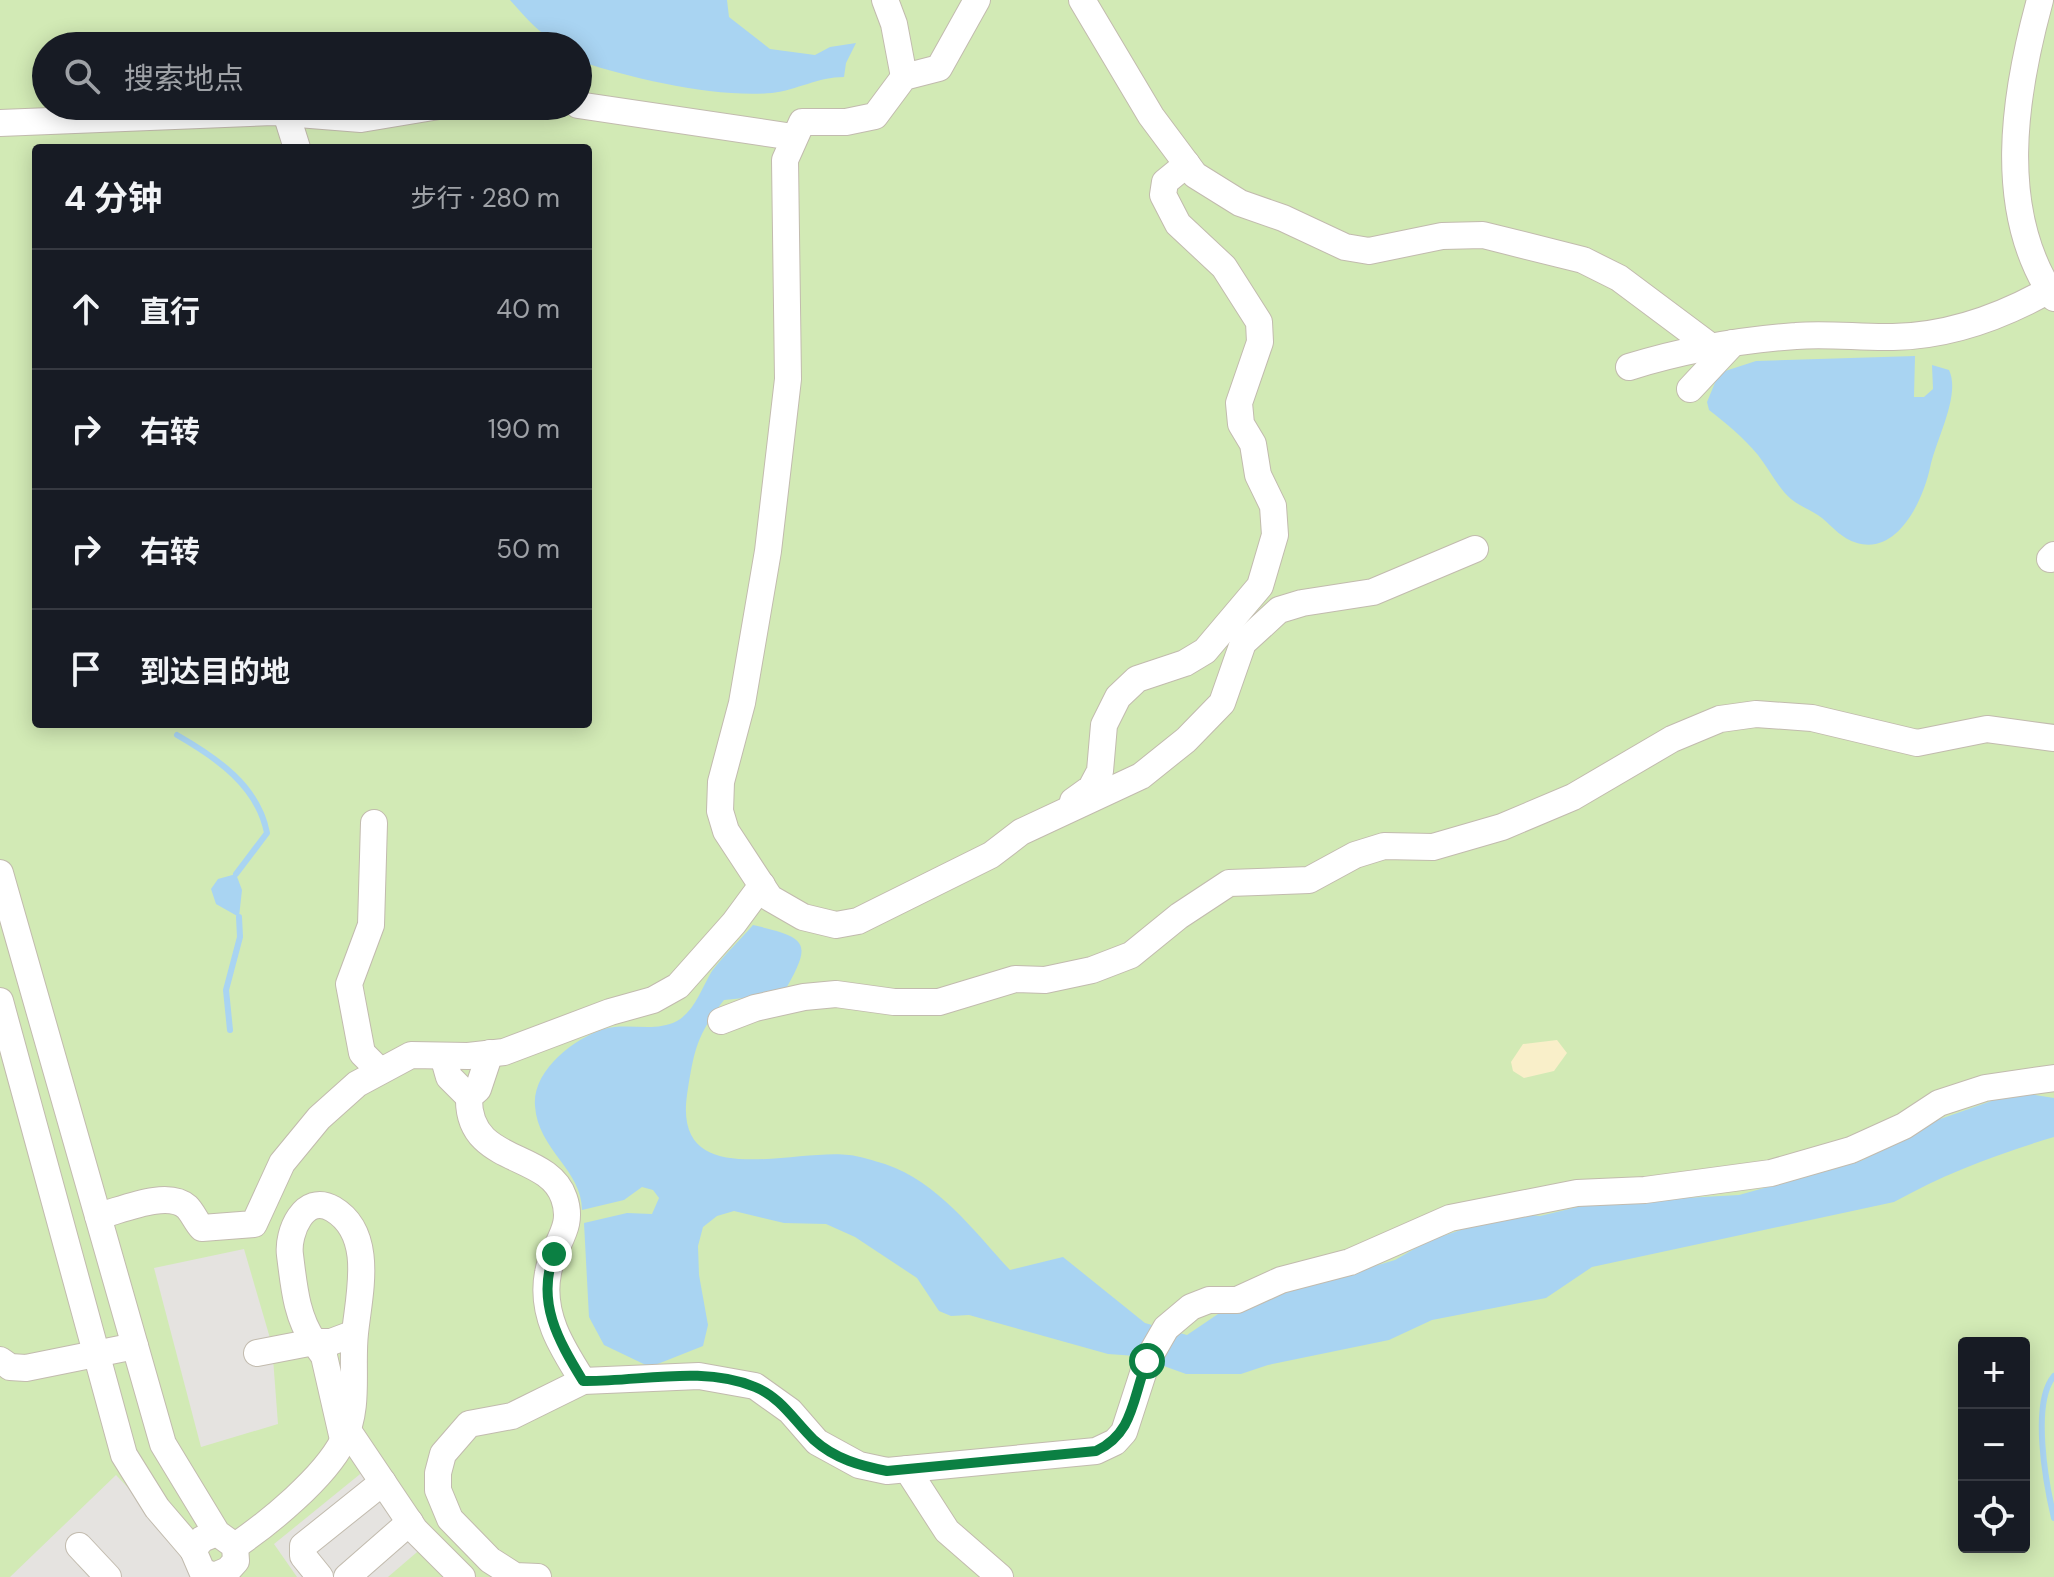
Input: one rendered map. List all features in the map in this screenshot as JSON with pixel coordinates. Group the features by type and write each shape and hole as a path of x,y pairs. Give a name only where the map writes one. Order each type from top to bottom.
{"lane":[{"path":"885,0 894,24 904,77"},
{"path":"977,0 939,68 904,77 875,116 846,122 802,122 785,160 788,379 765,566 742,703 721,782 720,811 726,831 770,898 803,917 836,925 858,921 991,855 1021,832 1141,776 1186,740 1222,703 1243,643 1279,610 1302,603 1373,592 1475,549"},
{"path":"1082,0 1151,116 1195,175 1240,203 1283,218 1345,247 1369,251 1442,236 1483,235 1583,260 1619,278 1721,345"},
{"path":"1629,367 1721,345 1798,335 1897,337 1933,334 1975,324 2051,294 2041,278 2018,208 2016,160 2015,107 2040,0"},
{"path":"592,107 793,137"},
{"path":"0,123 86,120"},
{"path":"288,120 296,144"},
{"path":"995,833 1011,823 1075,800 1091,788 1100,771 1104,725 1118,697 1137,679 1185,663 1205,651 1260,586 1275,535 1273,506 1258,475 1253,444 1241,424 1239,403 1260,342 1259,322 1224,267 1199,247 1168,208 1163,195 1165,182 1187,164"},
{"path":"1690,389 1721,345"},
{"path":"1260,586 1271,605 1279,610"},
{"path":"721,1021 755,1008 804,997 836,994 894,1002 939,1002 1015,979 1045,980 1092,970 1131,955 1179,916 1229,883 1309,880 1355,855 1384,846 1433,847 1502,827 1573,797 1672,739 1720,719 1756,714 1812,718 1917,743 1987,729 2054,738"},
{"path":"374,823 371,925 349,984 362,1053 379,1070"},
{"path":"0,873 163,1444 215,1561"},
{"path":"98,1216 159,1201 180,1203 189,1209 202,1228 254,1224 282,1163 319,1118 357,1084 411,1055 504,1052 610,1012 653,1000 678,986 734,923 762,885"},
{"path":"0,1001 124,1455 157,1508 215,1561"},
{"path":"469,1097 478,1089 490,1053"},
{"path":"443,1056 449,1077 469,1097 472,1120 482,1136 505,1155 551,1176 564,1198 570,1218 548,1271 546,1298 557,1338 583,1381"},
{"path":"538,1577 515,1576 490,1560 450,1519 438,1490 438,1473 443,1454 469,1424 512,1416 583,1381 699,1376 755,1386 773,1396 817,1442 841,1458 887,1471 1096,1451 1115,1442 1124,1432 1147,1361 1166,1328 1191,1307 1209,1300 1237,1300 1281,1280 1350,1262 1450,1218 1577,1193 1645,1190 1771,1173 1851,1150 1904,1126 1939,1103 1985,1088 2054,1078"},
{"path":"215,1561 269,1523 345,1435 352,1414 355,1333 361,1301 357,1237 343,1215 328,1206 308,1209 295,1220 288,1240 303,1326 324,1356 345,1435 410,1522 462,1577"},
{"path":"257,1353 314,1342 331,1342 355,1333"},
{"path":"3,1368 26,1368 135,1346"},
{"path":"907,1469 947,1531 1000,1577"},
{"path":"320,1577 303,1556 303,1546 383,1482"},
{"path":"347,1577 410,1522"},
{"path":"79,1546 108,1577"}],"green space":[{"path":"0,0 2054,0 2054,1577 0,1577"}],"sand":[{"path":"1557,1040 1567,1053 1554,1071 1524,1078 1513,1071 1511,1062 1523,1044"}],"shaded area":[{"path":"244,1249 272,1345 278,1424 201,1447 154,1268"},
{"path":"370,1466 423,1547 388,1577 297,1577 274,1544"},
{"path":"116,1475 213,1577 10,1577"}],"water":[{"path":"510,0 727,0 729,17 770,49 815,55 830,47 856,43 846,63 844,77 772,93 726,93 650,81 592,65 592,32 542,32"},
{"path":"1915,356 1914,397 1924,397 1933,389 1932,365 1949,370 1952,380 1950,404 1927,481 1915,509 1896,533 1872,545 1846,538 1791,499 1753,449 1709,410 1707,402 1719,373 1756,361"},
{"path":"236,874 242,890 239,917 216,904 211,889 218,879"},
{"path":"753,925 795,939 800,945 799,963 783,994 724,1000 707,1024 694,1055 687,1095 688,1125 699,1145 718,1155 742,1159 826,1154 862,1157 885,1164 904,1172 938,1195 1010,1270 1063,1257 1145,1323 1187,1335 1221,1312 1395,1260 1428,1241 1511,1213 1540,1216 1594,1203 1739,1195 1863,1160 1926,1124 2017,1092 2054,1098 2054,1137 1972,1165 1894,1202 1592,1267 1546,1298 1432,1320 1389,1340 1268,1365 1241,1374 1186,1374 1136,1356 1108,1354 969,1315 951,1316 939,1311 917,1278 855,1237 826,1224 784,1223 734,1211 717,1216 703,1227 698,1246 699,1275 708,1325 703,1346 650,1367 604,1345 589,1317 584,1223 627,1213 652,1214 659,1198 653,1190 642,1187 624,1200 582,1210 575,1183 538,1121 536,1093 547,1069 580,1040 604,1029 668,1025 683,1017 712,971"}],"waterway":[{"path":"177,735 207,753 234,775 255,801 262,816 267,833 236,874"},
{"path":"230,1030 226,990 240,937 239,917"},
{"path":"2054,1376 2047,1388 2042,1424 2044,1465 2054,1518"}],"route":[{"path":"554,1254 548,1271 546,1298 557,1338 583,1381 699,1376 755,1386 773,1396 817,1442 841,1458 887,1471 1096,1451 1115,1442 1124,1432 1147,1361"}]}
